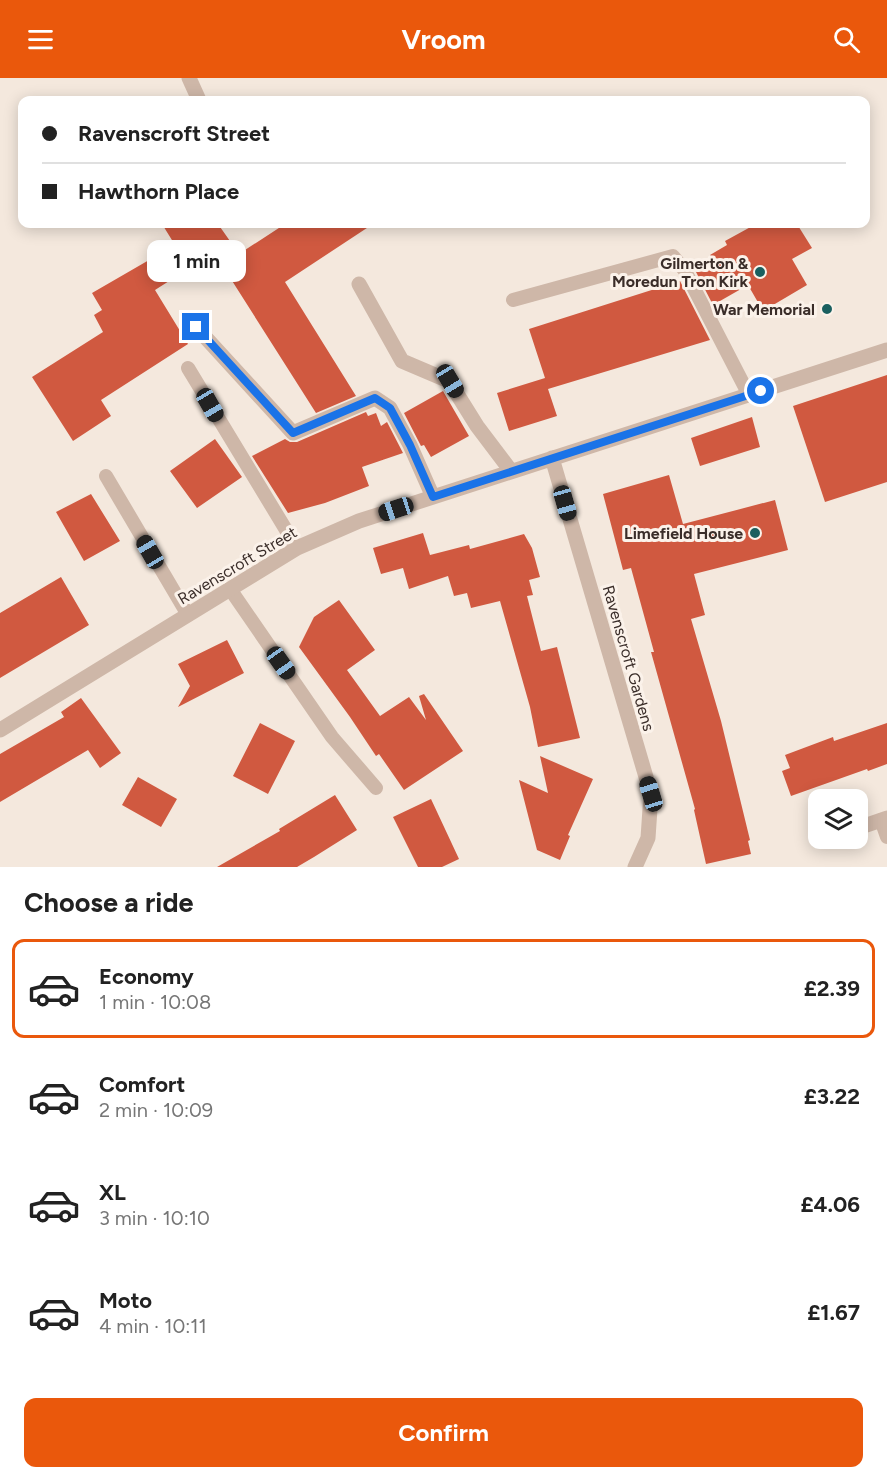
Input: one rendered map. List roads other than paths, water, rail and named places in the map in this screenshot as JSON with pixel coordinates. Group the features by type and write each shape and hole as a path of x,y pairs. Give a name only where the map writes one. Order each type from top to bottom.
{"street":[{"path":"189,78 198,96"},
{"path":"359,284 402,361 450,381 477,426 511,471"},
{"path":"196,327 293,433 375,398 390,408 410,445 433,497"},
{"name":"Ravenscroft Street","path":"0,730 297,548 359,521 887,350"},
{"name":"Ravenscroft Gardens","path":"552,458 622,702 651,794 648,838 635,867"},
{"path":"868,825 884,819"}],"lane":[{"path":"513,300 673,256 685,271 749,395"},
{"path":"188,368 297,548"},
{"path":"106,476 188,615"},
{"path":"230,589 332,737 376,788"},
{"path":"884,819 887,837"}],"place":[{"name":"Gilmerton & Moredun Tron Kirk","path":"760,272"},
{"name":"War Memorial","path":"827,309"},
{"name":"Limefield House","path":"755,533"}]}
